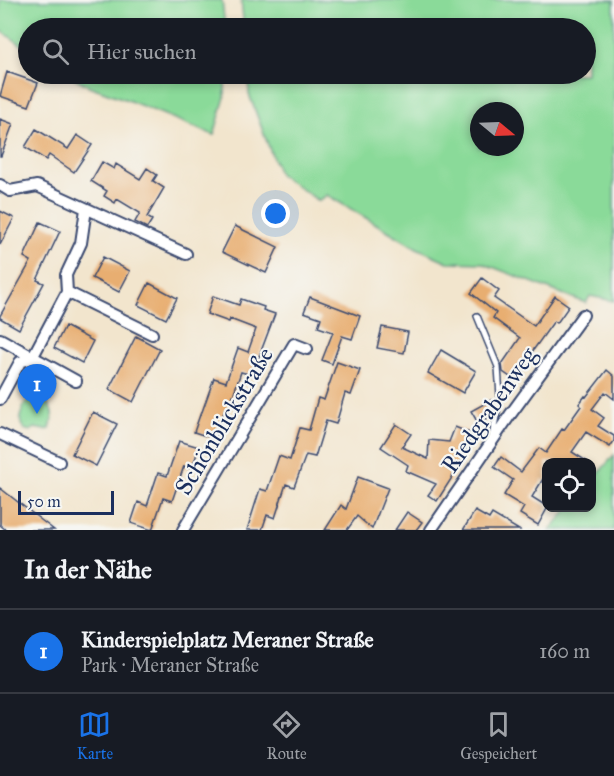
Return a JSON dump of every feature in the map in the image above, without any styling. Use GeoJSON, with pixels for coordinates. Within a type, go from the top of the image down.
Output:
{"type":"FeatureCollection","features":[{"type":"Feature","properties":{"kind":"street"},"geometry":{"type":"LineString","coordinates":[[0,185],[10,191],[37,186],[186,254]]}},
{"type":"Feature","properties":{"kind":"street"},"geometry":{"type":"LineString","coordinates":[[0,399],[20,362],[32,358],[67,292],[66,275],[81,243],[86,209]]}},
{"type":"Feature","properties":{"kind":"street"},"geometry":{"type":"LineString","coordinates":[[67,292],[152,334]]}},
{"type":"Feature","properties":{"kind":"street","name":"Riedgrabenweg"},"geometry":{"type":"LineString","coordinates":[[431,530],[583,315]]}},
{"type":"Feature","properties":{"kind":"street"},"geometry":{"type":"LineString","coordinates":[[0,339],[76,381]]}},
{"type":"Feature","properties":{"kind":"street","name":"Schönblickstraße"},"geometry":{"type":"LineString","coordinates":[[183,530],[294,344],[307,349]]}},
{"type":"Feature","properties":{"kind":"street"},"geometry":{"type":"LineString","coordinates":[[0,434],[59,462]]}},
{"type":"Feature","properties":{"kind":"lane"},"geometry":{"type":"LineString","coordinates":[[477,316],[498,367],[500,396],[491,444]]}},
{"type":"Feature","properties":{"kind":"green space"},"geometry":{"type":"Polygon","coordinates":[[[0,0],[222,0],[224,18],[18,18],[18,42],[0,30],[0,0]]]}},
{"type":"Feature","properties":{"kind":"green space"},"geometry":{"type":"Polygon","coordinates":[[[241,0],[614,0],[614,301],[590,296],[586,303],[482,263],[448,262],[417,248],[327,195],[319,201],[279,174],[249,94],[248,84],[596,84],[596,18],[243,18],[241,0]]]}},
{"type":"Feature","properties":{"kind":"green space"},"geometry":{"type":"Polygon","coordinates":[[[85,84],[225,84],[225,97],[214,135],[85,84]]]}},
{"type":"Feature","properties":{"kind":"green space"},"geometry":{"type":"Polygon","coordinates":[[[39,391],[42,395],[42,404],[47,403],[51,409],[51,425],[50,429],[35,428],[30,431],[24,429],[20,417],[24,405],[39,391]]]}},
{"type":"Feature","properties":{"kind":"green space"},"geometry":{"type":"Polygon","coordinates":[[[614,455],[614,530],[550,530],[566,512],[596,512],[596,476],[614,455]]]}},
{"type":"Feature","properties":{"kind":"building"},"geometry":{"type":"Polygon","coordinates":[[[7,72],[18,76],[18,84],[38,84],[29,106],[0,96],[7,72]]]}},
{"type":"Feature","properties":{"kind":"building"},"geometry":{"type":"Polygon","coordinates":[[[0,119],[13,124],[1,156],[0,156],[0,119]]]}},
{"type":"Feature","properties":{"kind":"building"},"geometry":{"type":"Polygon","coordinates":[[[36,129],[68,149],[77,135],[92,145],[74,172],[49,155],[46,160],[25,147],[36,129]]]}},
{"type":"Feature","properties":{"kind":"building"},"geometry":{"type":"Polygon","coordinates":[[[102,162],[114,169],[116,164],[140,179],[147,168],[157,175],[153,181],[164,188],[147,217],[152,220],[147,228],[135,222],[140,213],[117,199],[115,203],[104,196],[107,191],[91,181],[102,162]]]}},
{"type":"Feature","properties":{"kind":"building"},"geometry":{"type":"Polygon","coordinates":[[[0,211],[14,218],[0,245],[0,211]]]}},
{"type":"Feature","properties":{"kind":"building"},"geometry":{"type":"Polygon","coordinates":[[[40,222],[60,231],[37,280],[44,283],[19,329],[0,316],[31,261],[24,257],[40,222]]]}},
{"type":"Feature","properties":{"kind":"building"},"geometry":{"type":"Polygon","coordinates":[[[235,226],[278,247],[266,273],[222,252],[235,226]]]}},
{"type":"Feature","properties":{"kind":"building"},"geometry":{"type":"Polygon","coordinates":[[[103,257],[130,271],[119,292],[92,278],[103,257]]]}},
{"type":"Feature","properties":{"kind":"building"},"geometry":{"type":"Polygon","coordinates":[[[482,278],[499,291],[494,298],[534,326],[555,296],[569,306],[557,323],[554,321],[529,356],[532,358],[516,381],[503,372],[502,364],[520,338],[493,318],[496,313],[471,293],[482,278]]]}},
{"type":"Feature","properties":{"kind":"building"},"geometry":{"type":"Polygon","coordinates":[[[149,283],[177,298],[166,319],[138,305],[149,283]]]}},
{"type":"Feature","properties":{"kind":"building"},"geometry":{"type":"Polygon","coordinates":[[[213,296],[239,305],[241,299],[264,307],[263,310],[275,314],[252,375],[241,372],[215,439],[194,432],[201,412],[214,378],[226,382],[238,348],[248,352],[256,329],[230,319],[229,322],[207,314],[213,296]]]}},
{"type":"Feature","properties":{"kind":"building"},"geometry":{"type":"Polygon","coordinates":[[[310,297],[360,316],[352,339],[342,336],[332,364],[322,360],[333,332],[318,327],[321,318],[304,312],[310,297]]]}},
{"type":"Feature","properties":{"kind":"building"},"geometry":{"type":"Polygon","coordinates":[[[65,326],[93,341],[82,363],[54,348],[65,326]]]}},
{"type":"Feature","properties":{"kind":"building"},"geometry":{"type":"Polygon","coordinates":[[[382,327],[408,332],[404,353],[377,348],[382,327]]]}},
{"type":"Feature","properties":{"kind":"building"},"geometry":{"type":"Polygon","coordinates":[[[136,336],[160,349],[133,402],[109,389],[136,336]]]}},
{"type":"Feature","properties":{"kind":"building"},"geometry":{"type":"Polygon","coordinates":[[[441,350],[476,371],[463,393],[428,373],[441,350]]]}},
{"type":"Feature","properties":{"kind":"building"},"geometry":{"type":"Polygon","coordinates":[[[337,362],[360,370],[351,395],[345,393],[336,424],[326,421],[315,457],[306,455],[294,487],[286,484],[275,518],[267,515],[262,530],[247,530],[260,489],[267,491],[279,456],[290,460],[300,428],[309,430],[318,398],[324,400],[337,362]]]}},
{"type":"Feature","properties":{"kind":"building"},"geometry":{"type":"Polygon","coordinates":[[[607,370],[614,376],[614,399],[605,392],[592,409],[604,418],[598,426],[614,436],[614,441],[610,447],[586,432],[572,452],[582,458],[542,458],[542,481],[532,497],[542,503],[542,512],[545,512],[538,525],[520,514],[524,507],[504,495],[513,480],[494,467],[501,457],[521,472],[539,448],[546,453],[607,370]]]}},
{"type":"Feature","properties":{"kind":"building"},"geometry":{"type":"Polygon","coordinates":[[[491,400],[489,417],[478,423],[471,411],[491,400]]]}},
{"type":"Feature","properties":{"kind":"building"},"geometry":{"type":"Polygon","coordinates":[[[93,412],[117,424],[96,466],[72,454],[93,412]]]}},
{"type":"Feature","properties":{"kind":"building"},"geometry":{"type":"Polygon","coordinates":[[[396,424],[411,434],[402,447],[428,459],[429,440],[449,442],[455,427],[472,434],[460,465],[437,501],[428,495],[436,484],[406,471],[408,465],[381,447],[396,424]]]}},
{"type":"Feature","properties":{"kind":"building"},"geometry":{"type":"Polygon","coordinates":[[[179,441],[199,447],[192,469],[184,466],[172,501],[163,498],[152,530],[131,523],[138,502],[147,506],[158,473],[167,476],[179,441]]]}},
{"type":"Feature","properties":{"kind":"building"},"geometry":{"type":"Polygon","coordinates":[[[358,477],[388,488],[372,529],[357,516],[347,530],[325,530],[341,505],[346,509],[358,477]]]}},
{"type":"Feature","properties":{"kind":"building"},"geometry":{"type":"Polygon","coordinates":[[[0,488],[54,530],[6,530],[0,525],[0,488]]]}},
{"type":"Feature","properties":{"kind":"building"},"geometry":{"type":"Polygon","coordinates":[[[475,511],[489,519],[492,514],[519,530],[463,530],[475,511]]]}},
{"type":"Feature","properties":{"kind":"building"},"geometry":{"type":"Polygon","coordinates":[[[407,512],[422,522],[416,530],[395,530],[407,512]]]}},
{"type":"Feature","properties":{"kind":"place","name":"Kinderspielplatz Meraner Straße"},"geometry":{"type":"Point","coordinates":[37,414]}}]}
